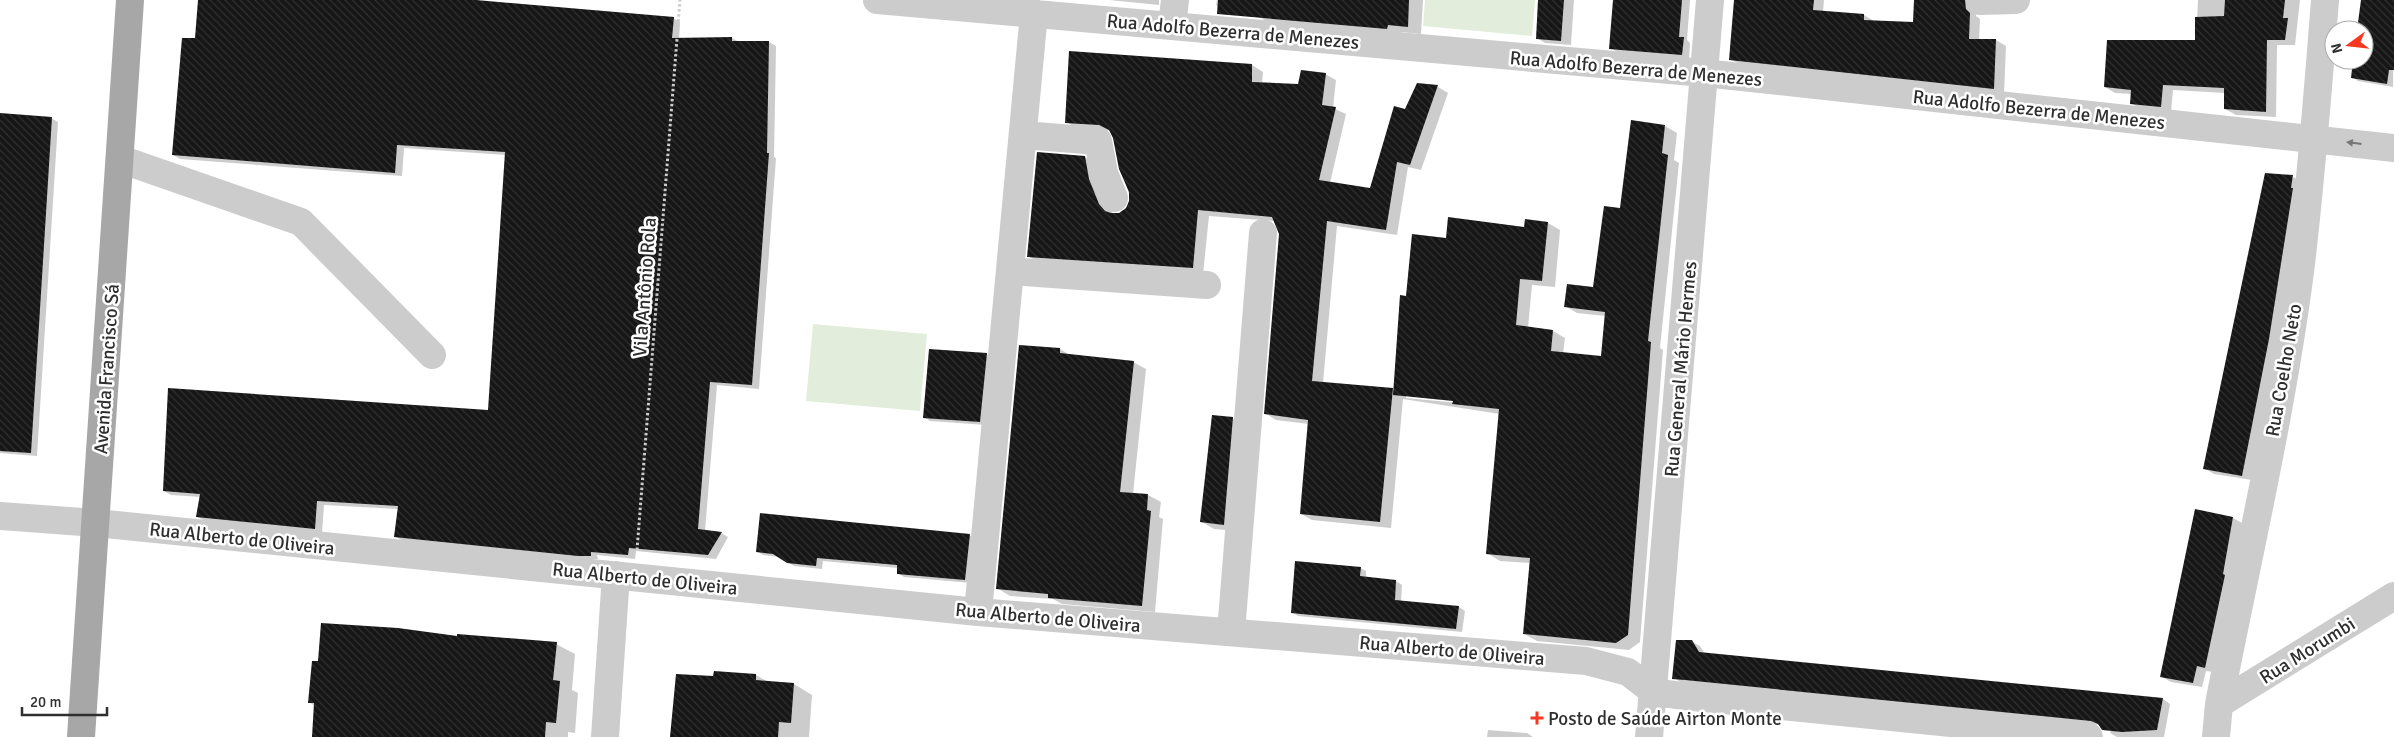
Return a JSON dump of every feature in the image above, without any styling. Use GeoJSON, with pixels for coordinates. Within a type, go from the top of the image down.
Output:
{"type":"FeatureCollection","features":[{"type":"Feature","properties":{"kind":"main road","name":"Avenida Francisco Sá"},"geometry":{"type":"LineString","coordinates":[[81,737],[130,0]]}},
{"type":"Feature","properties":{"kind":"street","name":"Rua Adolfo Bezerra de Menezes"},"geometry":{"type":"LineString","coordinates":[[877,0],[918,1],[1034,13],[1174,13],[2394,148]]}},
{"type":"Feature","properties":{"kind":"street","name":"Rua General Mário Hermes"},"geometry":{"type":"LineString","coordinates":[[1649,737],[1710,0]]}},
{"type":"Feature","properties":{"kind":"street"},"geometry":{"type":"LineString","coordinates":[[1980,1],[2016,0]]}},
{"type":"Feature","properties":{"kind":"street","name":"Rua Coelho Neto"},"geometry":{"type":"LineString","coordinates":[[2216,737],[2219,704],[2282,383],[2300,272],[2314,138],[2325,0]]}},
{"type":"Feature","properties":{"kind":"street"},"geometry":{"type":"LineString","coordinates":[[978,612],[1034,13]]}},
{"type":"Feature","properties":{"kind":"street"},"geometry":{"type":"LineString","coordinates":[[1023,136],[1098,141],[1104,173],[1114,198]]}},
{"type":"Feature","properties":{"kind":"street"},"geometry":{"type":"LineString","coordinates":[[120,159],[301,222],[432,356]]}},
{"type":"Feature","properties":{"kind":"street"},"geometry":{"type":"LineString","coordinates":[[1231,632],[1263,233]]}},
{"type":"Feature","properties":{"kind":"street"},"geometry":{"type":"LineString","coordinates":[[1010,271],[1206,285]]}},
{"type":"Feature","properties":{"kind":"street","name":"Rua Alberto de Oliveira"},"geometry":{"type":"LineString","coordinates":[[0,516],[96,523],[978,612],[1586,660],[1628,672],[1654,692]]}},
{"type":"Feature","properties":{"kind":"street"},"geometry":{"type":"LineString","coordinates":[[605,737],[626,576]]}},
{"type":"Feature","properties":{"kind":"street","name":"Rua Morumbi"},"geometry":{"type":"LineString","coordinates":[[2219,704],[2394,596]]}},
{"type":"Feature","properties":{"kind":"street"},"geometry":{"type":"LineString","coordinates":[[1654,692],[2089,737]]}},
{"type":"Feature","properties":{"kind":"path","name":"Vila Antônio Rola"},"geometry":{"type":"LineString","coordinates":[[626,576],[680,0]]}},
{"type":"Feature","properties":{"kind":"green space"},"geometry":{"type":"Polygon","coordinates":[[[1425,0],[1535,0],[1532,36],[1423,26],[1425,0]]]}},
{"type":"Feature","properties":{"kind":"green space"},"geometry":{"type":"Polygon","coordinates":[[[813,324],[927,334],[920,411],[806,401],[813,324]]]}},
{"type":"Feature","properties":{"kind":"building"},"geometry":{"type":"Polygon","coordinates":[[[198,0],[476,0],[674,17],[672,38],[732,37],[732,41],[769,41],[767,153],[769,153],[752,385],[710,382],[698,529],[722,532],[708,555],[629,548],[628,555],[591,552],[591,556],[578,556],[394,537],[398,506],[317,501],[315,529],[196,517],[200,494],[163,491],[168,388],[488,410],[505,152],[397,145],[395,173],[172,155],[182,38],[195,38],[198,0]]]}},
{"type":"Feature","properties":{"kind":"building"},"geometry":{"type":"Polygon","coordinates":[[[1218,0],[1409,0],[1408,27],[1388,25],[1387,29],[1217,14],[1218,0]]]}},
{"type":"Feature","properties":{"kind":"building"},"geometry":{"type":"Polygon","coordinates":[[[1538,0],[1564,0],[1561,41],[1536,39],[1538,0]]]}},
{"type":"Feature","properties":{"kind":"building"},"geometry":{"type":"Polygon","coordinates":[[[1613,0],[1682,0],[1679,37],[1684,37],[1682,55],[1609,49],[1613,0]]]}},
{"type":"Feature","properties":{"kind":"building"},"geometry":{"type":"Polygon","coordinates":[[[1734,0],[1814,0],[1813,10],[1864,14],[1864,20],[1913,22],[1914,0],[1965,0],[1966,9],[1970,13],[1969,39],[1996,39],[1994,89],[1729,60],[1734,0]]]}},
{"type":"Feature","properties":{"kind":"building"},"geometry":{"type":"Polygon","coordinates":[[[2225,0],[2285,0],[2283,18],[2288,18],[2285,40],[2267,40],[2266,112],[2224,109],[2224,88],[2163,85],[2161,107],[2130,104],[2131,90],[2104,87],[2107,40],[2195,40],[2195,17],[2224,16],[2225,0]]]}},
{"type":"Feature","properties":{"kind":"building"},"geometry":{"type":"Polygon","coordinates":[[[2361,0],[2394,0],[2394,70],[2389,70],[2387,84],[2351,78],[2352,70],[2374,70],[2374,20],[2358,20],[2361,0]]]}},
{"type":"Feature","properties":{"kind":"building"},"geometry":{"type":"Polygon","coordinates":[[[1069,51],[1252,64],[1252,82],[1298,84],[1301,70],[1326,73],[1322,105],[1336,107],[1319,180],[1370,188],[1394,106],[1405,109],[1417,83],[1438,85],[1410,165],[1397,162],[1386,230],[1327,221],[1312,381],[1393,388],[1380,522],[1300,514],[1308,420],[1264,414],[1279,234],[1272,217],[1198,210],[1193,268],[1027,257],[1037,152],[1085,156],[1089,179],[1099,204],[1105,211],[1119,213],[1126,208],[1129,201],[1129,192],[1119,169],[1113,138],[1109,130],[1099,125],[1065,123],[1069,51]]]}},
{"type":"Feature","properties":{"kind":"building"},"geometry":{"type":"Polygon","coordinates":[[[0,113],[52,117],[31,453],[0,451],[0,113]]]}},
{"type":"Feature","properties":{"kind":"building"},"geometry":{"type":"Polygon","coordinates":[[[1631,120],[1665,125],[1662,153],[1668,155],[1648,341],[1651,342],[1628,635],[1616,643],[1523,634],[1530,558],[1486,554],[1499,409],[1452,404],[1453,401],[1393,395],[1400,295],[1406,296],[1412,234],[1446,238],[1448,217],[1524,227],[1525,219],[1548,222],[1542,281],[1520,279],[1516,325],[1553,330],[1551,351],[1601,356],[1605,312],[1564,307],[1567,284],[1593,287],[1604,206],[1620,208],[1631,120]]]}},
{"type":"Feature","properties":{"kind":"building"},"geometry":{"type":"Polygon","coordinates":[[[2265,173],[2293,175],[2291,188],[2293,188],[2269,339],[2242,476],[2203,469],[2265,173]]]}},
{"type":"Feature","properties":{"kind":"building"},"geometry":{"type":"Polygon","coordinates":[[[1019,345],[1060,348],[1060,353],[1134,361],[1120,492],[1148,494],[1147,510],[1151,511],[1142,606],[1048,598],[1048,594],[996,589],[1019,345]]]}},
{"type":"Feature","properties":{"kind":"building"},"geometry":{"type":"Polygon","coordinates":[[[929,349],[987,353],[980,422],[923,418],[929,349]]]}},
{"type":"Feature","properties":{"kind":"building"},"geometry":{"type":"Polygon","coordinates":[[[1212,415],[1233,417],[1224,525],[1200,522],[1212,415]]]}},
{"type":"Feature","properties":{"kind":"building"},"geometry":{"type":"Polygon","coordinates":[[[2195,509],[2233,517],[2223,574],[2225,575],[2205,668],[2197,666],[2193,683],[2160,677],[2195,509]]]}},
{"type":"Feature","properties":{"kind":"building"},"geometry":{"type":"Polygon","coordinates":[[[760,513],[970,534],[965,580],[897,574],[897,565],[817,558],[816,566],[787,563],[773,554],[756,552],[760,513]]]}},
{"type":"Feature","properties":{"kind":"building"},"geometry":{"type":"Polygon","coordinates":[[[1295,561],[1361,567],[1360,576],[1396,580],[1395,600],[1459,606],[1456,629],[1291,613],[1295,561]]]}},
{"type":"Feature","properties":{"kind":"building"},"geometry":{"type":"Polygon","coordinates":[[[321,623],[398,628],[457,636],[457,634],[557,642],[553,680],[560,681],[556,723],[546,722],[545,737],[312,737],[314,703],[308,703],[312,661],[318,661],[321,623]]]}},
{"type":"Feature","properties":{"kind":"building"},"geometry":{"type":"Polygon","coordinates":[[[1676,640],[1692,640],[1699,652],[2163,698],[2157,730],[2122,732],[2102,730],[2098,724],[2091,721],[1672,679],[1676,640]]]}},
{"type":"Feature","properties":{"kind":"building"},"geometry":{"type":"Polygon","coordinates":[[[714,671],[756,674],[756,680],[794,683],[791,723],[779,722],[778,737],[670,737],[676,674],[713,676],[714,671]]]}},
{"type":"Feature","properties":{"kind":"place","name":"Posto de Saúde Airton Monte"},"geometry":{"type":"Point","coordinates":[1537,718]}}]}
